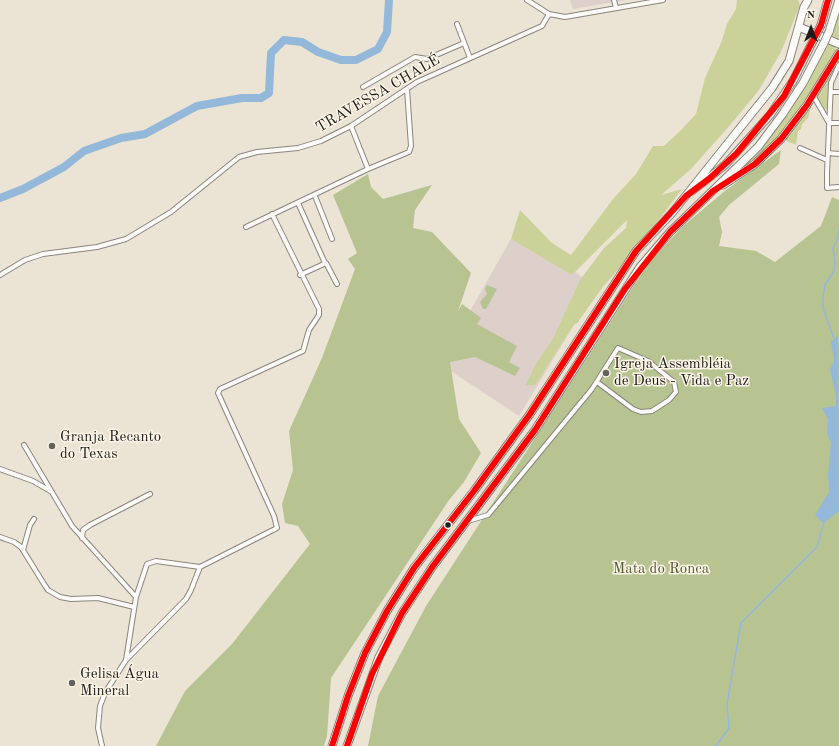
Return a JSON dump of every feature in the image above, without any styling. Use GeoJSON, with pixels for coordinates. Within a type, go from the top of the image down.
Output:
{"type":"FeatureCollection","features":[{"type":"Feature","properties":{"kind":"highway"},"geometry":{"type":"LineString","coordinates":[[332,746],[348,696],[365,653],[387,611],[411,573],[537,405],[636,251],[686,196],[715,158],[761,104],[787,66],[800,26],[804,4],[808,0]]}},
{"type":"Feature","properties":{"kind":"highway"},"geometry":{"type":"LineString","coordinates":[[686,196],[725,165],[770,115],[793,81],[815,37],[828,0]]}},
{"type":"Feature","properties":{"kind":"highway"},"geometry":{"type":"LineString","coordinates":[[347,746],[372,674],[395,626],[430,570],[539,424],[640,267],[670,232],[758,147],[782,115],[803,83],[824,43],[839,0]]}},
{"type":"Feature","properties":{"kind":"highway"},"geometry":{"type":"LineString","coordinates":[[800,26],[839,44]]}},
{"type":"Feature","properties":{"kind":"highway"},"geometry":{"type":"LineString","coordinates":[[713,191],[743,173],[764,157],[790,128],[813,95],[839,53]]}},
{"type":"Feature","properties":{"kind":"street"},"geometry":{"type":"LineString","coordinates":[[527,0],[549,14],[566,17],[663,0]]}},
{"type":"Feature","properties":{"kind":"street"},"geometry":{"type":"LineString","coordinates":[[614,0],[616,8]]}},
{"type":"Feature","properties":{"kind":"street","name":"TRAVESSA CHALÉ"},"geometry":{"type":"LineString","coordinates":[[0,275],[25,260],[43,254],[97,247],[126,239],[171,212],[239,157],[257,152],[310,146],[351,126],[407,89],[434,74],[538,28],[545,23],[549,14]]}},
{"type":"Feature","properties":{"kind":"street"},"geometry":{"type":"LineString","coordinates":[[457,24],[470,58]]}},
{"type":"Feature","properties":{"kind":"street"},"geometry":{"type":"LineString","coordinates":[[363,87],[415,57],[427,59],[464,43]]}},
{"type":"Feature","properties":{"kind":"street"},"geometry":{"type":"LineString","coordinates":[[839,65],[833,77],[831,92],[827,188],[839,187]]}},
{"type":"Feature","properties":{"kind":"street"},"geometry":{"type":"LineString","coordinates":[[246,227],[272,214],[315,196],[368,169],[410,151],[407,89]]}},
{"type":"Feature","properties":{"kind":"street"},"geometry":{"type":"LineString","coordinates":[[831,92],[839,92]]}},
{"type":"Feature","properties":{"kind":"street"},"geometry":{"type":"LineString","coordinates":[[813,95],[829,123]]}},
{"type":"Feature","properties":{"kind":"street"},"geometry":{"type":"LineString","coordinates":[[829,123],[839,124]]}},
{"type":"Feature","properties":{"kind":"street"},"geometry":{"type":"LineString","coordinates":[[351,126],[368,169]]}},
{"type":"Feature","properties":{"kind":"street"},"geometry":{"type":"LineString","coordinates":[[800,148],[827,160]]}},
{"type":"Feature","properties":{"kind":"street"},"geometry":{"type":"LineString","coordinates":[[828,154],[839,154]]}},
{"type":"Feature","properties":{"kind":"street"},"geometry":{"type":"LineString","coordinates":[[315,196],[332,239]]}},
{"type":"Feature","properties":{"kind":"street"},"geometry":{"type":"LineString","coordinates":[[298,203],[337,284]]}},
{"type":"Feature","properties":{"kind":"street"},"geometry":{"type":"LineString","coordinates":[[126,660],[136,597],[147,564],[151,561],[200,567],[274,530],[278,525],[218,394],[220,389],[303,351],[309,330],[319,315],[316,304],[300,275],[272,214]]}},
{"type":"Feature","properties":{"kind":"street"},"geometry":{"type":"LineString","coordinates":[[300,275],[326,263]]}},
{"type":"Feature","properties":{"kind":"street"},"geometry":{"type":"LineString","coordinates":[[467,521],[488,515],[596,382],[618,348],[648,361],[674,382],[676,392],[669,400],[652,411],[641,412],[633,409],[596,382]]}},
{"type":"Feature","properties":{"kind":"street"},"geometry":{"type":"LineString","coordinates":[[24,445],[72,526],[136,597]]}},
{"type":"Feature","properties":{"kind":"street"},"geometry":{"type":"LineString","coordinates":[[0,469],[33,481],[54,494]]}},
{"type":"Feature","properties":{"kind":"street"},"geometry":{"type":"LineString","coordinates":[[82,538],[84,530],[90,524],[150,494]]}},
{"type":"Feature","properties":{"kind":"street"},"geometry":{"type":"LineString","coordinates":[[23,550],[30,525],[34,519]]}},
{"type":"Feature","properties":{"kind":"street"},"geometry":{"type":"LineString","coordinates":[[0,537],[14,542],[23,550],[48,590],[60,597],[71,599],[98,598],[134,607]]}},
{"type":"Feature","properties":{"kind":"street"},"geometry":{"type":"LineString","coordinates":[[102,746],[98,728],[100,706],[105,693],[126,660],[186,599],[200,567]]}},
{"type":"Feature","properties":{"kind":"shaded area"},"geometry":{"type":"Polygon","coordinates":[[[570,0],[625,0],[573,9],[570,0]]]}},
{"type":"Feature","properties":{"kind":"shaded area"},"geometry":{"type":"Polygon","coordinates":[[[511,239],[575,272],[597,287],[519,416],[440,364],[511,239]]]}},
{"type":"Feature","properties":{"kind":"green space"},"geometry":{"type":"Polygon","coordinates":[[[737,0],[798,0],[800,5],[781,52],[759,90],[731,124],[691,169],[661,195],[682,189],[643,241],[602,288],[578,322],[573,326],[535,385],[526,385],[537,362],[553,339],[580,280],[604,248],[626,228],[627,220],[572,275],[511,239],[520,210],[552,243],[571,255],[613,199],[636,174],[653,146],[664,146],[696,114],[705,78],[721,43],[727,24],[736,9],[737,0]]]}},
{"type":"Feature","properties":{"kind":"green space"},"geometry":{"type":"Polygon","coordinates":[[[839,11],[839,39],[830,35],[839,11]]]}},
{"type":"Feature","properties":{"kind":"green space"},"geometry":{"type":"Polygon","coordinates":[[[828,42],[835,47],[836,52],[809,97],[782,135],[762,157],[730,178],[769,137],[806,86],[828,42]]]}},
{"type":"Feature","properties":{"kind":"green space"},"geometry":{"type":"Polygon","coordinates":[[[839,56],[839,61],[833,68],[830,76],[827,109],[824,110],[815,95],[839,56]]]}},
{"type":"Feature","properties":{"kind":"green space"},"geometry":{"type":"Polygon","coordinates":[[[812,103],[808,118],[798,131],[796,145],[785,140],[812,103]]]}},
{"type":"Feature","properties":{"kind":"green space","name":"Mata do Ronca"},"geometry":{"type":"Polygon","coordinates":[[[781,150],[779,164],[729,205],[719,217],[722,232],[719,246],[756,251],[775,262],[821,226],[832,197],[839,200],[839,746],[368,746],[378,696],[426,606],[648,264],[682,227],[726,190],[781,150]]]}},
{"type":"Feature","properties":{"kind":"green space"},"geometry":{"type":"Polygon","coordinates":[[[368,174],[371,187],[383,199],[432,185],[415,210],[413,228],[432,232],[471,273],[458,311],[462,304],[481,318],[477,324],[517,346],[509,362],[520,368],[515,376],[475,357],[450,362],[459,419],[481,453],[464,482],[449,500],[331,678],[327,736],[324,746],[156,746],[185,691],[232,644],[310,544],[298,526],[285,523],[282,504],[293,470],[289,431],[322,358],[355,269],[348,259],[357,253],[333,195],[368,174]]]}},
{"type":"Feature","properties":{"kind":"green space"},"geometry":{"type":"Polygon","coordinates":[[[487,285],[497,289],[486,309],[483,309],[480,302],[487,294],[485,289],[487,285]]]}},
{"type":"Feature","properties":{"kind":"water"},"geometry":{"type":"Polygon","coordinates":[[[838,335],[839,511],[823,523],[815,515],[829,492],[828,474],[831,443],[827,433],[828,419],[822,408],[836,406],[836,395],[830,370],[834,360],[831,342],[838,335]]]}},
{"type":"Feature","properties":{"kind":"waterway"},"geometry":{"type":"LineString","coordinates":[[0,198],[23,189],[64,167],[84,151],[121,138],[145,134],[197,106],[242,98],[261,98],[269,93],[271,53],[284,40],[302,42],[318,52],[341,60],[356,60],[378,49],[387,32],[389,0]]}},
{"type":"Feature","properties":{"kind":"waterway"},"geometry":{"type":"LineString","coordinates":[[834,339],[823,308],[823,297],[825,285],[834,271],[835,262],[833,248],[837,240],[839,229]]}},
{"type":"Feature","properties":{"kind":"waterway"},"geometry":{"type":"LineString","coordinates":[[716,746],[729,728],[727,704],[741,623],[817,547],[824,522]]}},
{"type":"Feature","properties":{"kind":"transit line"},"geometry":{"type":"LineString","coordinates":[[332,746],[348,696],[365,653],[387,611],[414,568],[474,491],[530,414],[636,251],[686,196],[710,178],[737,153],[784,96],[821,25],[828,0]]}},
{"type":"Feature","properties":{"kind":"transit line"},"geometry":{"type":"LineString","coordinates":[[347,746],[372,674],[402,613],[433,566],[535,430],[625,289],[670,232],[713,191],[755,164],[781,139],[807,105],[839,53]]}},
{"type":"Feature","properties":{"kind":"place","name":"Igreja Assembléia de Deus - Vida e Paz"},"geometry":{"type":"Point","coordinates":[606,373]}},
{"type":"Feature","properties":{"kind":"place","name":"Granja Recanto do Texas"},"geometry":{"type":"Point","coordinates":[52,446]}},
{"type":"Feature","properties":{"kind":"place","name":"Gelisa Água Mineral"},"geometry":{"type":"Point","coordinates":[72,683]}}]}
